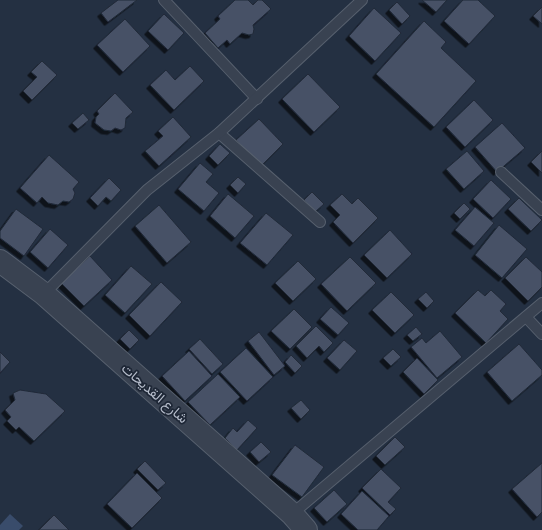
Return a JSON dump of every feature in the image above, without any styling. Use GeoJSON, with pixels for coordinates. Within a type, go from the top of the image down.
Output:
{"type":"FeatureCollection","features":[{"type":"Feature","properties":{"kind":"street","name":"شارع القديحات"},"geometry":{"type":"LineString","coordinates":[[0,261],[44,294],[292,514],[306,530]]}},
{"type":"Feature","properties":{"kind":"lane"},"geometry":{"type":"LineString","coordinates":[[164,0],[257,99]]}},
{"type":"Feature","properties":{"kind":"lane"},"geometry":{"type":"LineString","coordinates":[[44,294],[147,190],[219,133],[362,0]]}},
{"type":"Feature","properties":{"kind":"lane"},"geometry":{"type":"LineString","coordinates":[[219,133],[320,222]]}},
{"type":"Feature","properties":{"kind":"lane"},"geometry":{"type":"LineString","coordinates":[[501,172],[542,210]]}},
{"type":"Feature","properties":{"kind":"lane"},"geometry":{"type":"LineString","coordinates":[[292,514],[527,318],[526,316],[542,303]]}},
{"type":"Feature","properties":{"kind":"lane"},"geometry":{"type":"LineString","coordinates":[[526,316],[542,334]]}},
{"type":"Feature","properties":{"kind":"water"},"geometry":{"type":"Polygon","coordinates":[[[10,514],[23,526],[19,530],[0,530],[0,525],[10,514]]]}},
{"type":"Feature","properties":{"kind":"building"},"geometry":{"type":"Polygon","coordinates":[[[118,0],[137,0],[108,22],[101,13],[118,0]]]}},
{"type":"Feature","properties":{"kind":"building"},"geometry":{"type":"Polygon","coordinates":[[[235,0],[248,0],[253,5],[258,0],[262,0],[271,9],[253,25],[253,34],[249,35],[242,33],[230,44],[227,40],[218,48],[205,33],[220,19],[218,16],[235,0]]]}},
{"type":"Feature","properties":{"kind":"building"},"geometry":{"type":"Polygon","coordinates":[[[422,0],[447,0],[436,12],[422,0]]]}},
{"type":"Feature","properties":{"kind":"building"},"geometry":{"type":"Polygon","coordinates":[[[463,0],[478,0],[495,16],[469,44],[444,21],[463,0]]]}},
{"type":"Feature","properties":{"kind":"building"},"geometry":{"type":"Polygon","coordinates":[[[397,2],[410,16],[402,24],[389,10],[397,2]]]}},
{"type":"Feature","properties":{"kind":"building"},"geometry":{"type":"Polygon","coordinates":[[[542,7],[542,24],[533,16],[542,7]]]}},
{"type":"Feature","properties":{"kind":"building"},"geometry":{"type":"Polygon","coordinates":[[[374,8],[401,33],[375,61],[349,36],[374,8]]]}},
{"type":"Feature","properties":{"kind":"building"},"geometry":{"type":"Polygon","coordinates":[[[164,14],[184,33],[168,50],[148,31],[164,14]]]}},
{"type":"Feature","properties":{"kind":"building"},"geometry":{"type":"Polygon","coordinates":[[[125,19],[150,46],[123,72],[97,45],[125,19]]]}},
{"type":"Feature","properties":{"kind":"building"},"geometry":{"type":"Polygon","coordinates":[[[424,21],[446,42],[441,48],[476,81],[434,127],[376,74],[424,21]]]}},
{"type":"Feature","properties":{"kind":"building"},"geometry":{"type":"Polygon","coordinates":[[[42,61],[57,75],[32,100],[23,91],[37,77],[31,72],[42,61]]]}},
{"type":"Feature","properties":{"kind":"building"},"geometry":{"type":"Polygon","coordinates":[[[190,66],[204,81],[174,110],[150,85],[166,70],[175,80],[190,66]]]}},
{"type":"Feature","properties":{"kind":"building"},"geometry":{"type":"Polygon","coordinates":[[[308,74],[340,107],[314,132],[282,99],[308,74]]]}},
{"type":"Feature","properties":{"kind":"building"},"geometry":{"type":"Polygon","coordinates":[[[115,93],[133,112],[126,118],[125,128],[121,130],[115,128],[111,131],[104,130],[95,123],[96,117],[99,114],[97,111],[115,93]]]}},
{"type":"Feature","properties":{"kind":"building"},"geometry":{"type":"Polygon","coordinates":[[[474,100],[493,120],[465,147],[446,127],[474,100]]]}},
{"type":"Feature","properties":{"kind":"building"},"geometry":{"type":"Polygon","coordinates":[[[83,113],[89,120],[78,129],[72,123],[83,113]]]}},
{"type":"Feature","properties":{"kind":"building"},"geometry":{"type":"Polygon","coordinates":[[[173,117],[191,137],[159,166],[145,151],[163,136],[158,131],[173,117]]]}},
{"type":"Feature","properties":{"kind":"building"},"geometry":{"type":"Polygon","coordinates":[[[259,119],[283,144],[261,166],[236,140],[259,119]]]}},
{"type":"Feature","properties":{"kind":"building"},"geometry":{"type":"Polygon","coordinates":[[[502,123],[525,148],[497,172],[475,147],[502,123]]]}},
{"type":"Feature","properties":{"kind":"building"},"geometry":{"type":"Polygon","coordinates":[[[220,144],[230,153],[218,165],[209,156],[220,144]]]}},
{"type":"Feature","properties":{"kind":"building"},"geometry":{"type":"Polygon","coordinates":[[[467,151],[484,171],[464,189],[446,169],[467,151]]]}},
{"type":"Feature","properties":{"kind":"building"},"geometry":{"type":"Polygon","coordinates":[[[542,151],[542,173],[531,162],[542,151]]]}},
{"type":"Feature","properties":{"kind":"building"},"geometry":{"type":"Polygon","coordinates":[[[49,155],[79,182],[73,189],[75,193],[73,199],[69,202],[63,201],[58,205],[48,203],[42,197],[37,203],[20,188],[49,155]]]}},
{"type":"Feature","properties":{"kind":"building"},"geometry":{"type":"Polygon","coordinates":[[[200,163],[213,174],[206,182],[219,193],[204,211],[178,189],[200,163]]]}},
{"type":"Feature","properties":{"kind":"building"},"geometry":{"type":"Polygon","coordinates":[[[238,177],[246,184],[238,193],[230,185],[238,177]]]}},
{"type":"Feature","properties":{"kind":"building"},"geometry":{"type":"Polygon","coordinates":[[[109,178],[121,190],[111,201],[106,197],[98,206],[90,198],[109,178]]]}},
{"type":"Feature","properties":{"kind":"building"},"geometry":{"type":"Polygon","coordinates":[[[491,180],[511,199],[493,218],[473,199],[491,180]]]}},
{"type":"Feature","properties":{"kind":"building"},"geometry":{"type":"Polygon","coordinates":[[[312,192],[324,204],[315,212],[304,200],[312,192]]]}},
{"type":"Feature","properties":{"kind":"building"},"geometry":{"type":"Polygon","coordinates":[[[228,194],[254,216],[235,238],[210,216],[228,194]]]}},
{"type":"Feature","properties":{"kind":"building"},"geometry":{"type":"Polygon","coordinates":[[[342,194],[352,204],[358,198],[378,218],[353,243],[333,222],[340,215],[330,205],[342,194]]]}},
{"type":"Feature","properties":{"kind":"building"},"geometry":{"type":"Polygon","coordinates":[[[519,198],[542,220],[531,231],[508,209],[519,198]]]}},
{"type":"Feature","properties":{"kind":"building"},"geometry":{"type":"Polygon","coordinates":[[[464,203],[470,209],[460,219],[454,213],[464,203]]]}},
{"type":"Feature","properties":{"kind":"building"},"geometry":{"type":"Polygon","coordinates":[[[159,205],[191,242],[167,263],[135,226],[159,205]]]}},
{"type":"Feature","properties":{"kind":"building"},"geometry":{"type":"Polygon","coordinates":[[[475,207],[494,223],[474,246],[455,230],[475,207]]]}},
{"type":"Feature","properties":{"kind":"building"},"geometry":{"type":"Polygon","coordinates":[[[16,209],[43,229],[24,256],[0,238],[0,231],[16,209]]]}},
{"type":"Feature","properties":{"kind":"building"},"geometry":{"type":"Polygon","coordinates":[[[266,213],[293,235],[267,265],[240,243],[266,213]]]}},
{"type":"Feature","properties":{"kind":"building"},"geometry":{"type":"Polygon","coordinates":[[[499,225],[527,249],[502,278],[475,255],[499,225]]]}},
{"type":"Feature","properties":{"kind":"building"},"geometry":{"type":"Polygon","coordinates":[[[50,229],[68,245],[48,268],[30,252],[50,229]]]}},
{"type":"Feature","properties":{"kind":"building"},"geometry":{"type":"Polygon","coordinates":[[[390,230],[412,254],[387,278],[364,255],[390,230]]]}},
{"type":"Feature","properties":{"kind":"building"},"geometry":{"type":"Polygon","coordinates":[[[90,256],[112,280],[84,306],[61,283],[90,256]]]}},
{"type":"Feature","properties":{"kind":"building"},"geometry":{"type":"Polygon","coordinates":[[[350,257],[376,283],[347,311],[321,284],[350,257]]]}},
{"type":"Feature","properties":{"kind":"building"},"geometry":{"type":"Polygon","coordinates":[[[526,257],[542,272],[542,287],[528,301],[505,278],[526,257]]]}},
{"type":"Feature","properties":{"kind":"building"},"geometry":{"type":"Polygon","coordinates":[[[298,261],[316,279],[293,301],[275,283],[298,261]]]}},
{"type":"Feature","properties":{"kind":"building"},"geometry":{"type":"Polygon","coordinates":[[[131,266],[152,284],[125,313],[105,295],[131,266]]]}},
{"type":"Feature","properties":{"kind":"building"},"geometry":{"type":"Polygon","coordinates":[[[161,282],[182,302],[150,336],[129,315],[161,282]]]}},
{"type":"Feature","properties":{"kind":"building"},"geometry":{"type":"Polygon","coordinates":[[[478,290],[485,296],[491,290],[506,304],[500,311],[508,319],[486,343],[455,313],[478,290]]]}},
{"type":"Feature","properties":{"kind":"building"},"geometry":{"type":"Polygon","coordinates":[[[391,292],[414,315],[395,333],[372,310],[391,292]]]}},
{"type":"Feature","properties":{"kind":"building"},"geometry":{"type":"Polygon","coordinates":[[[426,292],[434,301],[427,308],[418,299],[426,292]]]}},
{"type":"Feature","properties":{"kind":"building"},"geometry":{"type":"Polygon","coordinates":[[[331,307],[349,323],[338,335],[320,319],[331,307]]]}},
{"type":"Feature","properties":{"kind":"building"},"geometry":{"type":"Polygon","coordinates":[[[294,309],[312,327],[290,349],[271,331],[294,309]]]}},
{"type":"Feature","properties":{"kind":"building"},"geometry":{"type":"Polygon","coordinates":[[[316,326],[333,343],[324,352],[319,346],[307,358],[296,346],[316,326]]]}},
{"type":"Feature","properties":{"kind":"building"},"geometry":{"type":"Polygon","coordinates":[[[416,327],[422,334],[413,341],[407,335],[416,327]]]}},
{"type":"Feature","properties":{"kind":"building"},"geometry":{"type":"Polygon","coordinates":[[[129,330],[139,340],[130,349],[120,339],[129,330]]]}},
{"type":"Feature","properties":{"kind":"building"},"geometry":{"type":"Polygon","coordinates":[[[440,331],[462,357],[437,378],[411,347],[422,338],[426,343],[440,331]]]}},
{"type":"Feature","properties":{"kind":"building"},"geometry":{"type":"Polygon","coordinates":[[[259,332],[285,366],[274,375],[248,341],[259,332]]]}},
{"type":"Feature","properties":{"kind":"building"},"geometry":{"type":"Polygon","coordinates":[[[200,339],[223,364],[212,374],[189,349],[200,339]]]}},
{"type":"Feature","properties":{"kind":"building"},"geometry":{"type":"Polygon","coordinates":[[[344,340],[357,351],[340,370],[327,358],[344,340]]]}},
{"type":"Feature","properties":{"kind":"building"},"geometry":{"type":"Polygon","coordinates":[[[519,344],[542,370],[542,375],[512,401],[487,372],[519,344]]]}},
{"type":"Feature","properties":{"kind":"building"},"geometry":{"type":"Polygon","coordinates":[[[246,348],[273,377],[247,401],[220,372],[246,348]]]}},
{"type":"Feature","properties":{"kind":"building"},"geometry":{"type":"Polygon","coordinates":[[[393,349],[401,357],[391,366],[383,358],[393,349]]]}},
{"type":"Feature","properties":{"kind":"building"},"geometry":{"type":"Polygon","coordinates":[[[189,351],[212,376],[185,401],[162,376],[189,351]]]}},
{"type":"Feature","properties":{"kind":"building"},"geometry":{"type":"Polygon","coordinates":[[[0,352],[10,362],[0,373],[0,352]]]}},
{"type":"Feature","properties":{"kind":"building"},"geometry":{"type":"Polygon","coordinates":[[[291,355],[302,366],[295,373],[285,362],[291,355]]]}},
{"type":"Feature","properties":{"kind":"building"},"geometry":{"type":"Polygon","coordinates":[[[417,358],[438,380],[424,394],[403,372],[417,358]]]}},
{"type":"Feature","properties":{"kind":"building"},"geometry":{"type":"Polygon","coordinates":[[[218,374],[240,397],[210,425],[188,402],[218,374]]]}},
{"type":"Feature","properties":{"kind":"building"},"geometry":{"type":"Polygon","coordinates":[[[20,390],[46,394],[65,411],[34,441],[19,427],[16,430],[7,421],[11,417],[5,410],[15,400],[13,393],[20,390]]]}},
{"type":"Feature","properties":{"kind":"building"},"geometry":{"type":"Polygon","coordinates":[[[301,400],[310,410],[301,419],[291,408],[301,400]]]}},
{"type":"Feature","properties":{"kind":"building"},"geometry":{"type":"Polygon","coordinates":[[[248,420],[257,428],[237,450],[225,438],[233,428],[237,432],[248,420]]]}},
{"type":"Feature","properties":{"kind":"building"},"geometry":{"type":"Polygon","coordinates":[[[395,437],[405,447],[385,465],[376,456],[395,437]]]}},
{"type":"Feature","properties":{"kind":"building"},"geometry":{"type":"Polygon","coordinates":[[[261,442],[271,452],[259,462],[250,452],[261,442]]]}},
{"type":"Feature","properties":{"kind":"building"},"geometry":{"type":"Polygon","coordinates":[[[295,445],[324,467],[302,497],[272,475],[295,445]]]}},
{"type":"Feature","properties":{"kind":"building"},"geometry":{"type":"Polygon","coordinates":[[[145,461],[166,483],[158,490],[137,469],[145,461]]]}},
{"type":"Feature","properties":{"kind":"building"},"geometry":{"type":"Polygon","coordinates":[[[542,463],[542,512],[537,517],[512,489],[542,463]]]}},
{"type":"Feature","properties":{"kind":"building"},"geometry":{"type":"Polygon","coordinates":[[[381,469],[401,488],[388,502],[396,509],[390,515],[362,488],[381,469]]]}},
{"type":"Feature","properties":{"kind":"building"},"geometry":{"type":"Polygon","coordinates":[[[137,473],[162,498],[132,528],[107,504],[137,473]]]}},
{"type":"Feature","properties":{"kind":"building"},"geometry":{"type":"Polygon","coordinates":[[[334,490],[347,504],[327,522],[314,508],[334,490]]]}},
{"type":"Feature","properties":{"kind":"building"},"geometry":{"type":"Polygon","coordinates":[[[362,491],[389,516],[377,530],[358,530],[341,514],[362,491]]]}},
{"type":"Feature","properties":{"kind":"building"},"geometry":{"type":"Polygon","coordinates":[[[54,515],[69,530],[39,530],[54,515]]]}}]}
